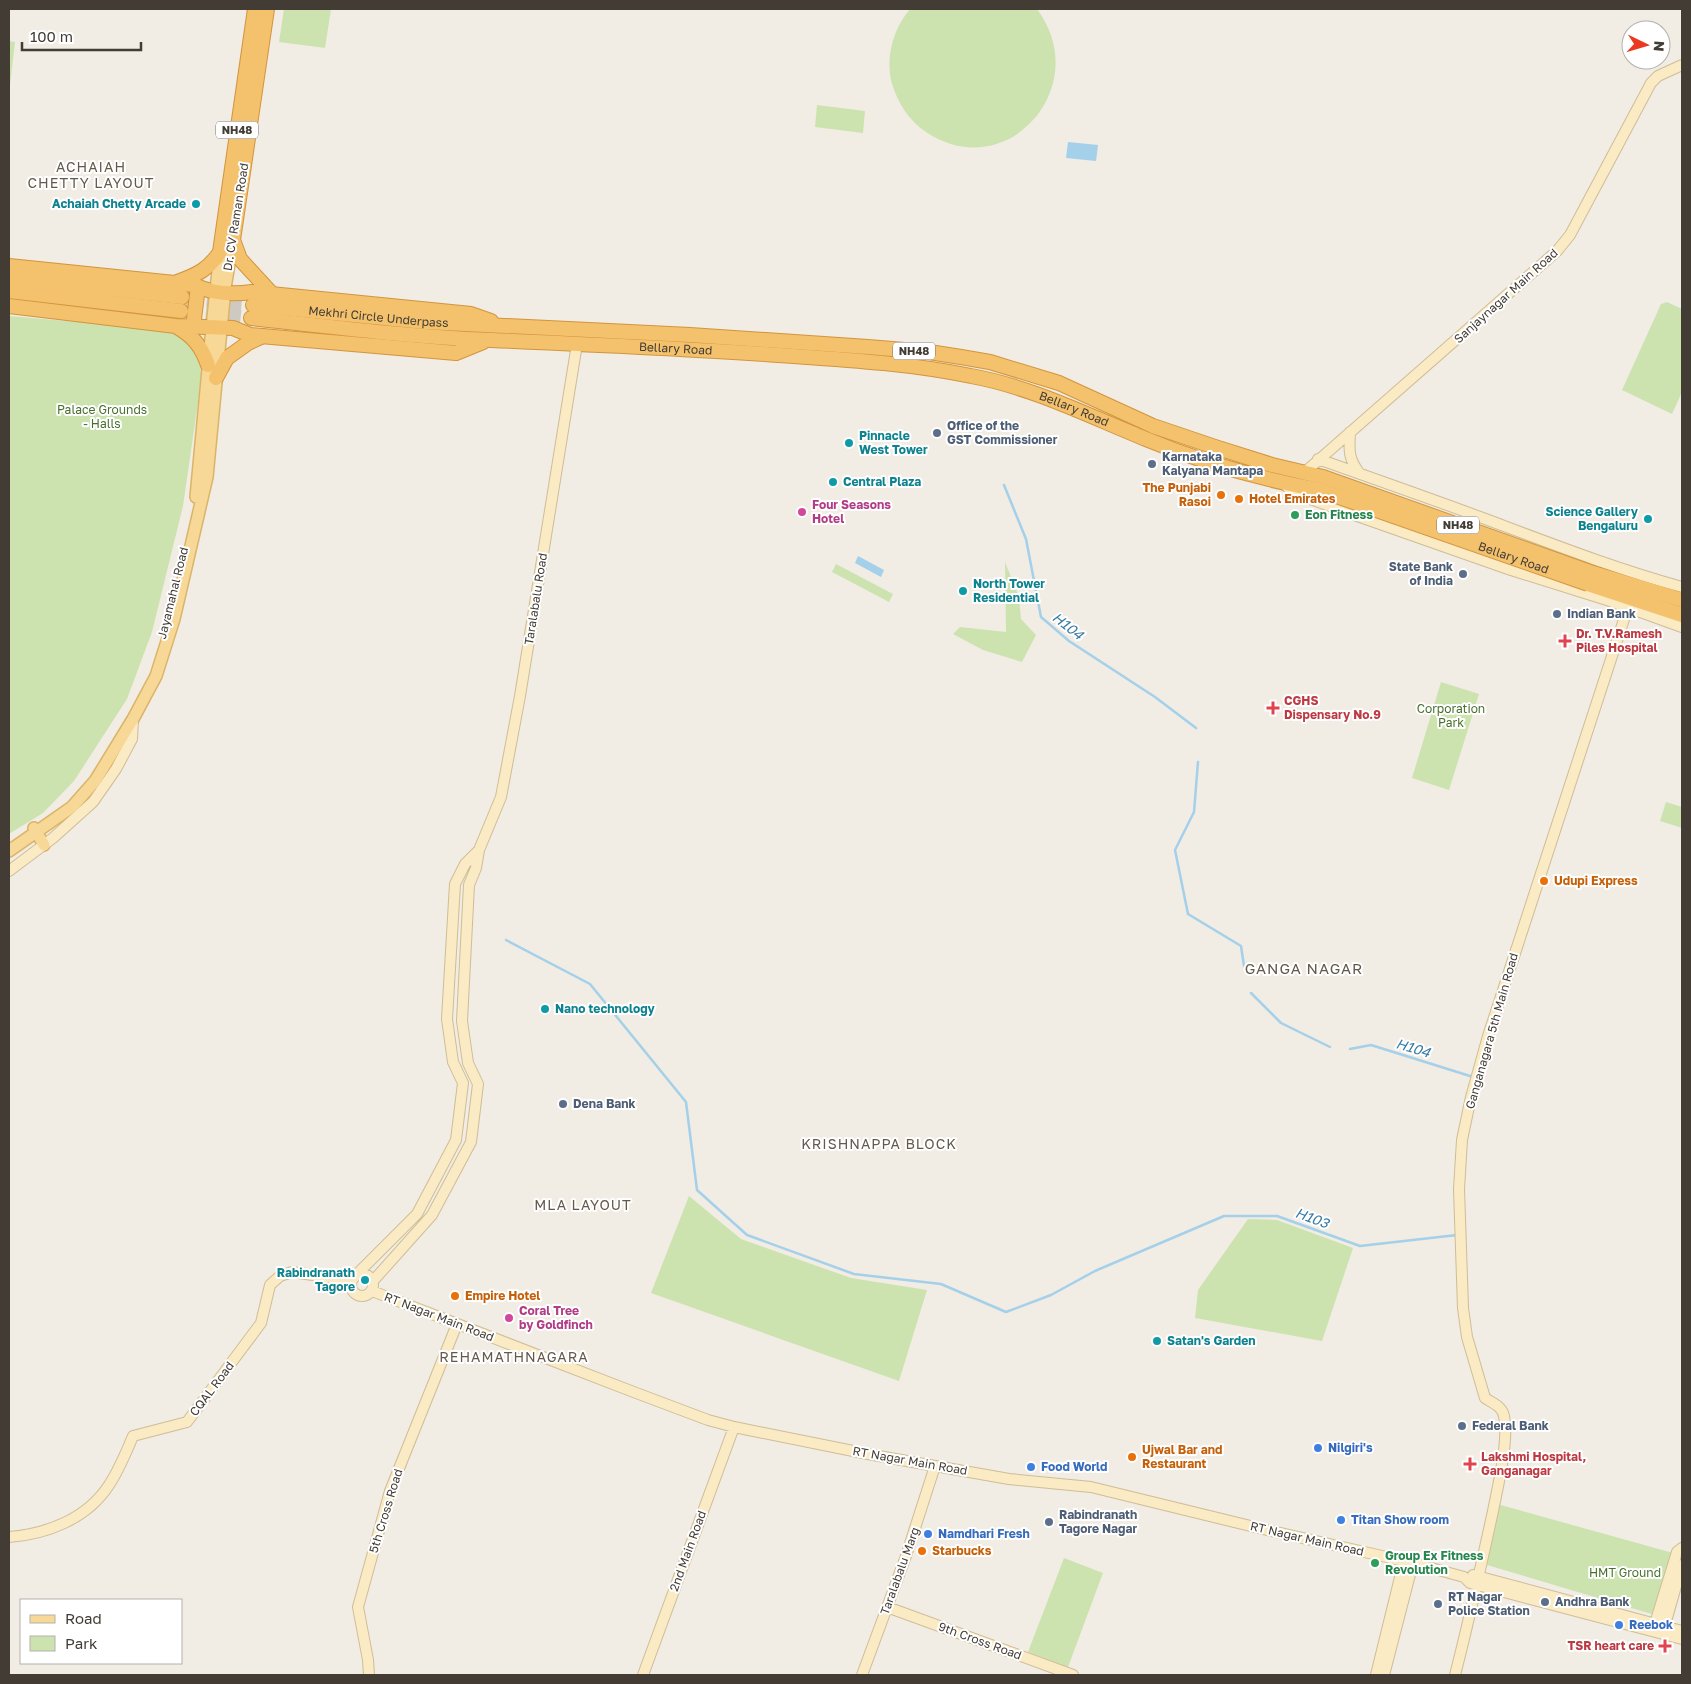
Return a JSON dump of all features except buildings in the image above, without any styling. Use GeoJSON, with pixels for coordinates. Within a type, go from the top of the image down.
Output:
{"type":"FeatureCollection","features":[{"type":"Feature","properties":{"kind":"highway","name":"Dr. CV Raman Road"},"geometry":{"type":"LineString","coordinates":[[220,252],[255,9]]}},
{"type":"Feature","properties":{"kind":"highway","name":"Dr. CV Raman Road"},"geometry":{"type":"LineString","coordinates":[[233,240],[267,9]]}},
{"type":"Feature","properties":{"kind":"highway"},"geometry":{"type":"LineString","coordinates":[[233,240],[240,259],[272,294]]}},
{"type":"Feature","properties":{"kind":"highway"},"geometry":{"type":"LineString","coordinates":[[174,283],[196,275],[212,264],[220,252]]}},
{"type":"Feature","properties":{"kind":"highway"},"geometry":{"type":"LineString","coordinates":[[9,266],[194,285],[208,292],[220,295],[252,292],[272,294]]}},
{"type":"Feature","properties":{"kind":"highway"},"geometry":{"type":"LineString","coordinates":[[9,278],[182,304],[9,291]]}},
{"type":"Feature","properties":{"kind":"highway"},"geometry":{"type":"LineString","coordinates":[[193,327],[198,287]]}},
{"type":"Feature","properties":{"kind":"highway","name":"NH48"},"geometry":{"type":"LineString","coordinates":[[272,294],[471,314],[503,326]]}},
{"type":"Feature","properties":{"kind":"highway"},"geometry":{"type":"LineString","coordinates":[[9,306],[176,326],[216,327]]}},
{"type":"Feature","properties":{"kind":"highway","name":"Mekhri Circle Underpass"},"geometry":{"type":"LineString","coordinates":[[487,340],[380,332],[252,311],[503,326]]}},
{"type":"Feature","properties":{"kind":"highway"},"geometry":{"type":"LineString","coordinates":[[176,326],[190,334],[204,352],[208,365]]}},
{"type":"Feature","properties":{"kind":"highway","name":"Bellary Road"},"geometry":{"type":"LineString","coordinates":[[503,326],[690,335],[868,347],[930,352],[990,362],[1059,383],[1153,426],[1272,465],[1312,464],[1321,484]]}},
{"type":"Feature","properties":{"kind":"highway","name":"NH48"},"geometry":{"type":"LineString","coordinates":[[216,327],[233,328],[262,336],[456,353],[487,340]]}},
{"type":"Feature","properties":{"kind":"highway"},"geometry":{"type":"LineString","coordinates":[[216,378],[227,358],[262,336]]}},
{"type":"Feature","properties":{"kind":"highway","name":"Bellary Road"},"geometry":{"type":"LineString","coordinates":[[487,340],[617,345],[856,360],[973,376],[1024,390],[1166,446],[1283,483],[1321,484],[1591,578],[1631,604]]}},
{"type":"Feature","properties":{"kind":"highway","name":"Bellary Road"},"geometry":{"type":"LineString","coordinates":[[1591,578],[1645,583]]}},
{"type":"Feature","properties":{"kind":"highway","name":"NH48"},"geometry":{"type":"LineString","coordinates":[[1645,583],[1682,600]]}},
{"type":"Feature","properties":{"kind":"highway","name":"NH48"},"geometry":{"type":"LineString","coordinates":[[1631,604],[1682,615]]}},
{"type":"Feature","properties":{"kind":"main road","name":"Dr. CV Raman Road"},"geometry":{"type":"LineString","coordinates":[[220,295],[233,240]]}},
{"type":"Feature","properties":{"kind":"main road","name":"Dr. CV Raman Road"},"geometry":{"type":"LineString","coordinates":[[220,252],[220,295]]}},
{"type":"Feature","properties":{"kind":"main road","name":"Jayamahal Road"},"geometry":{"type":"LineString","coordinates":[[166,638],[196,498],[208,365],[220,295]]}},
{"type":"Feature","properties":{"kind":"main road","name":"Jayamahal Road"},"geometry":{"type":"LineString","coordinates":[[9,851],[73,798],[90,778],[125,735],[147,688],[150,674],[166,638],[191,548],[207,477],[216,378],[216,327]]}},
{"type":"Feature","properties":{"kind":"main road","name":"Jayamahal Road"},"geometry":{"type":"LineString","coordinates":[[125,735],[147,688]]}},
{"type":"Feature","properties":{"kind":"main road","name":"Jayamahal Road"},"geometry":{"type":"LineString","coordinates":[[9,845],[35,830]]}},
{"type":"Feature","properties":{"kind":"main road"},"geometry":{"type":"LineString","coordinates":[[35,830],[44,845]]}},
{"type":"Feature","properties":{"kind":"street","name":"Sanjaynagar Main Road"},"geometry":{"type":"LineString","coordinates":[[1312,464],[1557,251],[1570,235],[1651,82],[1658,76],[1682,65]]}},
{"type":"Feature","properties":{"kind":"street","name":"Taralabalu Road"},"geometry":{"type":"LineString","coordinates":[[372,1286],[432,1215],[470,1142],[478,1084],[468,1063],[462,1021],[469,885],[476,868],[478,850],[501,797],[520,696],[577,344]]}},
{"type":"Feature","properties":{"kind":"street"},"geometry":{"type":"LineString","coordinates":[[1350,432],[1348,452],[1360,474]]}},
{"type":"Feature","properties":{"kind":"street"},"geometry":{"type":"LineString","coordinates":[[1312,464],[1360,474],[1396,489]]}},
{"type":"Feature","properties":{"kind":"street"},"geometry":{"type":"LineString","coordinates":[[1312,464],[1426,496],[1645,583],[1682,587]]}},
{"type":"Feature","properties":{"kind":"street"},"geometry":{"type":"LineString","coordinates":[[1283,483],[1294,493],[1511,570],[1631,604],[1682,627]]}},
{"type":"Feature","properties":{"kind":"street"},"geometry":{"type":"LineString","coordinates":[[1383,524],[1396,489]]}},
{"type":"Feature","properties":{"kind":"street"},"geometry":{"type":"LineString","coordinates":[[1412,535],[1426,496]]}},
{"type":"Feature","properties":{"kind":"street","name":"Ganganagara 5th Main Road"},"geometry":{"type":"LineString","coordinates":[[1455,1675],[1478,1580],[1505,1443],[1504,1415],[1500,1408],[1485,1398],[1467,1336],[1463,1308],[1459,1218],[1459,1168],[1462,1140],[1471,1097],[1488,1036],[1631,604]]}},
{"type":"Feature","properties":{"kind":"street"},"geometry":{"type":"LineString","coordinates":[[9,871],[44,845],[93,802],[116,769],[125,735]]}},
{"type":"Feature","properties":{"kind":"street","name":"Taralabalu Road"},"geometry":{"type":"LineString","coordinates":[[353,1280],[417,1214],[456,1140],[463,1083],[453,1062],[447,1019],[455,884],[465,864],[478,850]]}},
{"type":"Feature","properties":{"kind":"street","name":"CQAL Road"},"geometry":{"type":"LineString","coordinates":[[9,1537],[21,1536],[70,1522],[95,1502],[109,1485],[121,1464],[133,1436],[187,1422],[261,1323],[270,1286],[280,1276],[292,1272],[353,1280]]}},
{"type":"Feature","properties":{"kind":"street"},"geometry":{"type":"LineString","coordinates":[[361,1274],[367,1274],[372,1286],[366,1296],[359,1296],[353,1291],[353,1280],[361,1274]]}},
{"type":"Feature","properties":{"kind":"street","name":"RT Nagar Main Road"},"geometry":{"type":"LineString","coordinates":[[372,1286],[457,1324],[708,1420],[873,1455],[1009,1479],[1091,1487],[1409,1562],[1464,1577],[1473,1574],[1478,1580],[1659,1629],[1682,1639]]}},
{"type":"Feature","properties":{"kind":"street","name":"5th Cross Road"},"geometry":{"type":"LineString","coordinates":[[369,1675],[358,1607],[390,1491],[457,1324]]}},
{"type":"Feature","properties":{"kind":"street","name":"2nd Main Road"},"geometry":{"type":"LineString","coordinates":[[642,1675],[734,1427]]}},
{"type":"Feature","properties":{"kind":"street","name":"Taralabalu Marg"},"geometry":{"type":"LineString","coordinates":[[862,1675],[936,1466]]}},
{"type":"Feature","properties":{"kind":"street"},"geometry":{"type":"LineString","coordinates":[[1659,1629],[1677,1552],[1682,1548]]}},
{"type":"Feature","properties":{"kind":"street"},"geometry":{"type":"LineString","coordinates":[[1376,1675],[1409,1562]]}},
{"type":"Feature","properties":{"kind":"street"},"geometry":{"type":"LineString","coordinates":[[1384,1675],[1409,1562]]}},
{"type":"Feature","properties":{"kind":"street"},"geometry":{"type":"LineString","coordinates":[[1659,1629],[1682,1565]]}},
{"type":"Feature","properties":{"kind":"street","name":"9th Cross Road"},"geometry":{"type":"LineString","coordinates":[[887,1607],[1073,1675]]}},
{"type":"Feature","properties":{"kind":"street","name":"RT Nagar Main Road"},"geometry":{"type":"LineString","coordinates":[[1659,1629],[1682,1631]]}},
{"type":"Feature","properties":{"kind":"green space"},"geometry":{"type":"Polygon","coordinates":[[[284,9],[331,9],[325,48],[279,42],[284,9]]]}},
{"type":"Feature","properties":{"kind":"green space"},"geometry":{"type":"Polygon","coordinates":[[[910,9],[1037,9],[1052,39],[1055,69],[1048,96],[1033,120],[1012,137],[985,147],[956,145],[920,128],[909,117],[894,91],[889,64],[895,35],[910,9]]]}},
{"type":"Feature","properties":{"kind":"green space"},"geometry":{"type":"Polygon","coordinates":[[[9,41],[15,42],[9,94],[9,41]]]}},
{"type":"Feature","properties":{"kind":"green space"},"geometry":{"type":"Polygon","coordinates":[[[817,105],[865,111],[863,133],[815,127],[817,105]]]}},
{"type":"Feature","properties":{"kind":"green space"},"geometry":{"type":"Polygon","coordinates":[[[1667,302],[1682,309],[1682,392],[1672,414],[1622,390],[1661,304],[1667,302]]]}},
{"type":"Feature","properties":{"kind":"green space","name":"Palace Grounds - Halls"},"geometry":{"type":"Polygon","coordinates":[[[9,316],[173,330],[191,346],[203,368],[183,506],[152,632],[127,699],[74,781],[43,813],[9,834],[9,316]]]}},
{"type":"Feature","properties":{"kind":"green space"},"geometry":{"type":"Polygon","coordinates":[[[1005,562],[1019,597],[1021,619],[1036,635],[1022,662],[983,650],[953,634],[960,627],[1006,632],[1005,562]]]}},
{"type":"Feature","properties":{"kind":"green space"},"geometry":{"type":"Polygon","coordinates":[[[836,564],[893,594],[889,602],[832,572],[836,564]]]}},
{"type":"Feature","properties":{"kind":"green space","name":"Corporation Park"},"geometry":{"type":"Polygon","coordinates":[[[1441,682],[1479,694],[1449,790],[1412,778],[1441,682]]]}},
{"type":"Feature","properties":{"kind":"green space"},"geometry":{"type":"Polygon","coordinates":[[[1666,802],[1682,807],[1682,828],[1660,821],[1666,802]]]}},
{"type":"Feature","properties":{"kind":"green space"},"geometry":{"type":"Polygon","coordinates":[[[689,1196],[741,1239],[851,1278],[927,1290],[899,1381],[651,1293],[689,1196]]]}},
{"type":"Feature","properties":{"kind":"green space"},"geometry":{"type":"Polygon","coordinates":[[[1248,1219],[1277,1220],[1353,1248],[1322,1341],[1195,1318],[1198,1290],[1248,1219]]]}},
{"type":"Feature","properties":{"kind":"green space","name":"HMT Ground"},"geometry":{"type":"Polygon","coordinates":[[[1497,1504],[1673,1553],[1655,1615],[1487,1565],[1497,1504]]]}},
{"type":"Feature","properties":{"kind":"green space"},"geometry":{"type":"Polygon","coordinates":[[[1064,1558],[1103,1573],[1068,1667],[1028,1652],[1064,1558]]]}},
{"type":"Feature","properties":{"kind":"water"},"geometry":{"type":"Polygon","coordinates":[[[1068,142],[1098,145],[1096,161],[1066,158],[1068,142]]]}},
{"type":"Feature","properties":{"kind":"water"},"geometry":{"type":"Polygon","coordinates":[[[858,556],[884,570],[881,577],[855,563],[858,556]]]}},
{"type":"Feature","properties":{"kind":"waterway","name":"H104"},"geometry":{"type":"LineString","coordinates":[[1004,485],[1026,539],[1041,617],[1069,641],[1155,697],[1196,728]]}},
{"type":"Feature","properties":{"kind":"waterway","name":"H104"},"geometry":{"type":"LineString","coordinates":[[1198,762],[1194,812],[1175,850],[1188,914],[1241,946],[1244,966]]}},
{"type":"Feature","properties":{"kind":"waterway","name":"H103"},"geometry":{"type":"LineString","coordinates":[[506,940],[590,984],[686,1102],[697,1190],[747,1235],[854,1274],[941,1284],[1006,1312],[1051,1295],[1095,1271],[1224,1216],[1277,1216],[1360,1246],[1457,1235]]}},
{"type":"Feature","properties":{"kind":"waterway","name":"H104"},"geometry":{"type":"LineString","coordinates":[[1251,993],[1281,1023],[1330,1047]]}},
{"type":"Feature","properties":{"kind":"waterway","name":"H104"},"geometry":{"type":"LineString","coordinates":[[1350,1049],[1371,1045],[1470,1076]]}},
{"type":"Feature","properties":{"kind":"tunnel"},"geometry":{"type":"LineString","coordinates":[[186,297],[253,305]]}},
{"type":"Feature","properties":{"kind":"tunnel"},"geometry":{"type":"LineString","coordinates":[[185,311],[251,318]]}},
{"type":"Feature","properties":{"kind":"place","name":"Achaiah Chetty Arcade"},"geometry":{"type":"Point","coordinates":[196,204]}},
{"type":"Feature","properties":{"kind":"place","name":"Office of the GST Commissioner"},"geometry":{"type":"Point","coordinates":[937,433]}},
{"type":"Feature","properties":{"kind":"place","name":"Pinnacle West Tower"},"geometry":{"type":"Point","coordinates":[849,443]}},
{"type":"Feature","properties":{"kind":"place","name":"Karnataka Kalyana Mantapa"},"geometry":{"type":"Point","coordinates":[1152,464]}},
{"type":"Feature","properties":{"kind":"place","name":"Central Plaza"},"geometry":{"type":"Point","coordinates":[833,482]}},
{"type":"Feature","properties":{"kind":"place","name":"The Punjabi Rasoi"},"geometry":{"type":"Point","coordinates":[1221,495]}},
{"type":"Feature","properties":{"kind":"place","name":"Hotel Emirates"},"geometry":{"type":"Point","coordinates":[1239,499]}},
{"type":"Feature","properties":{"kind":"place","name":"Four Seasons Hotel"},"geometry":{"type":"Point","coordinates":[802,512]}},
{"type":"Feature","properties":{"kind":"place","name":"Eon Fitness"},"geometry":{"type":"Point","coordinates":[1295,515]}},
{"type":"Feature","properties":{"kind":"place","name":"Science Gallery Bengaluru"},"geometry":{"type":"Point","coordinates":[1648,519]}},
{"type":"Feature","properties":{"kind":"place","name":"State Bank of India"},"geometry":{"type":"Point","coordinates":[1463,574]}},
{"type":"Feature","properties":{"kind":"place","name":"North Tower Residential"},"geometry":{"type":"Point","coordinates":[963,591]}},
{"type":"Feature","properties":{"kind":"place","name":"Indian Bank"},"geometry":{"type":"Point","coordinates":[1557,614]}},
{"type":"Feature","properties":{"kind":"place","name":"Dr. T.V.Ramesh Piles Hospital"},"geometry":{"type":"Point","coordinates":[1565,641]}},
{"type":"Feature","properties":{"kind":"place","name":"CGHS Dispensary No.9"},"geometry":{"type":"Point","coordinates":[1273,708]}},
{"type":"Feature","properties":{"kind":"place","name":"Udupi Express"},"geometry":{"type":"Point","coordinates":[1544,881]}},
{"type":"Feature","properties":{"kind":"place","name":"Nano technology"},"geometry":{"type":"Point","coordinates":[545,1009]}},
{"type":"Feature","properties":{"kind":"place","name":"Dena Bank"},"geometry":{"type":"Point","coordinates":[563,1104]}},
{"type":"Feature","properties":{"kind":"place","name":"Rabindranath Tagore"},"geometry":{"type":"Point","coordinates":[365,1280]}},
{"type":"Feature","properties":{"kind":"place","name":"Empire Hotel"},"geometry":{"type":"Point","coordinates":[455,1296]}},
{"type":"Feature","properties":{"kind":"place","name":"Coral Tree by Goldfinch"},"geometry":{"type":"Point","coordinates":[509,1318]}},
{"type":"Feature","properties":{"kind":"place","name":"Satan's Garden"},"geometry":{"type":"Point","coordinates":[1157,1341]}},
{"type":"Feature","properties":{"kind":"place","name":"Federal Bank"},"geometry":{"type":"Point","coordinates":[1462,1426]}},
{"type":"Feature","properties":{"kind":"place","name":"Nilgiri's"},"geometry":{"type":"Point","coordinates":[1318,1448]}},
{"type":"Feature","properties":{"kind":"place","name":"Ujwal Bar and Restaurant"},"geometry":{"type":"Point","coordinates":[1132,1457]}},
{"type":"Feature","properties":{"kind":"place","name":"Lakshmi Hospital, Ganganagar"},"geometry":{"type":"Point","coordinates":[1470,1464]}},
{"type":"Feature","properties":{"kind":"place","name":"Food World"},"geometry":{"type":"Point","coordinates":[1031,1467]}},
{"type":"Feature","properties":{"kind":"place","name":"Titan Show room"},"geometry":{"type":"Point","coordinates":[1341,1520]}},
{"type":"Feature","properties":{"kind":"place","name":"Rabindranath Tagore Nagar"},"geometry":{"type":"Point","coordinates":[1049,1522]}},
{"type":"Feature","properties":{"kind":"place","name":"Namdhari Fresh"},"geometry":{"type":"Point","coordinates":[928,1534]}},
{"type":"Feature","properties":{"kind":"place","name":"Starbucks"},"geometry":{"type":"Point","coordinates":[922,1551]}},
{"type":"Feature","properties":{"kind":"place","name":"Group Ex Fitness Revolution"},"geometry":{"type":"Point","coordinates":[1375,1563]}},
{"type":"Feature","properties":{"kind":"place","name":"Andhra Bank"},"geometry":{"type":"Point","coordinates":[1545,1602]}},
{"type":"Feature","properties":{"kind":"place","name":"RT Nagar Police Station"},"geometry":{"type":"Point","coordinates":[1438,1604]}},
{"type":"Feature","properties":{"kind":"place","name":"Reebok"},"geometry":{"type":"Point","coordinates":[1619,1625]}},
{"type":"Feature","properties":{"kind":"place","name":"TSR heart care"},"geometry":{"type":"Point","coordinates":[1665,1646]}},
{"type":"Feature","properties":{"kind":"district","name":"ACHAIAH CHETTY LAYOUT"},"geometry":{"type":"Point","coordinates":[91,176]}},
{"type":"Feature","properties":{"kind":"district","name":"GANGA NAGAR"},"geometry":{"type":"Point","coordinates":[1304,969]}},
{"type":"Feature","properties":{"kind":"district","name":"KRISHNAPPA BLOCK"},"geometry":{"type":"Point","coordinates":[879,1144]}},
{"type":"Feature","properties":{"kind":"district","name":"MLA LAYOUT"},"geometry":{"type":"Point","coordinates":[583,1205]}},
{"type":"Feature","properties":{"kind":"district","name":"REHAMATHNAGARA"},"geometry":{"type":"Point","coordinates":[514,1357]}}]}
